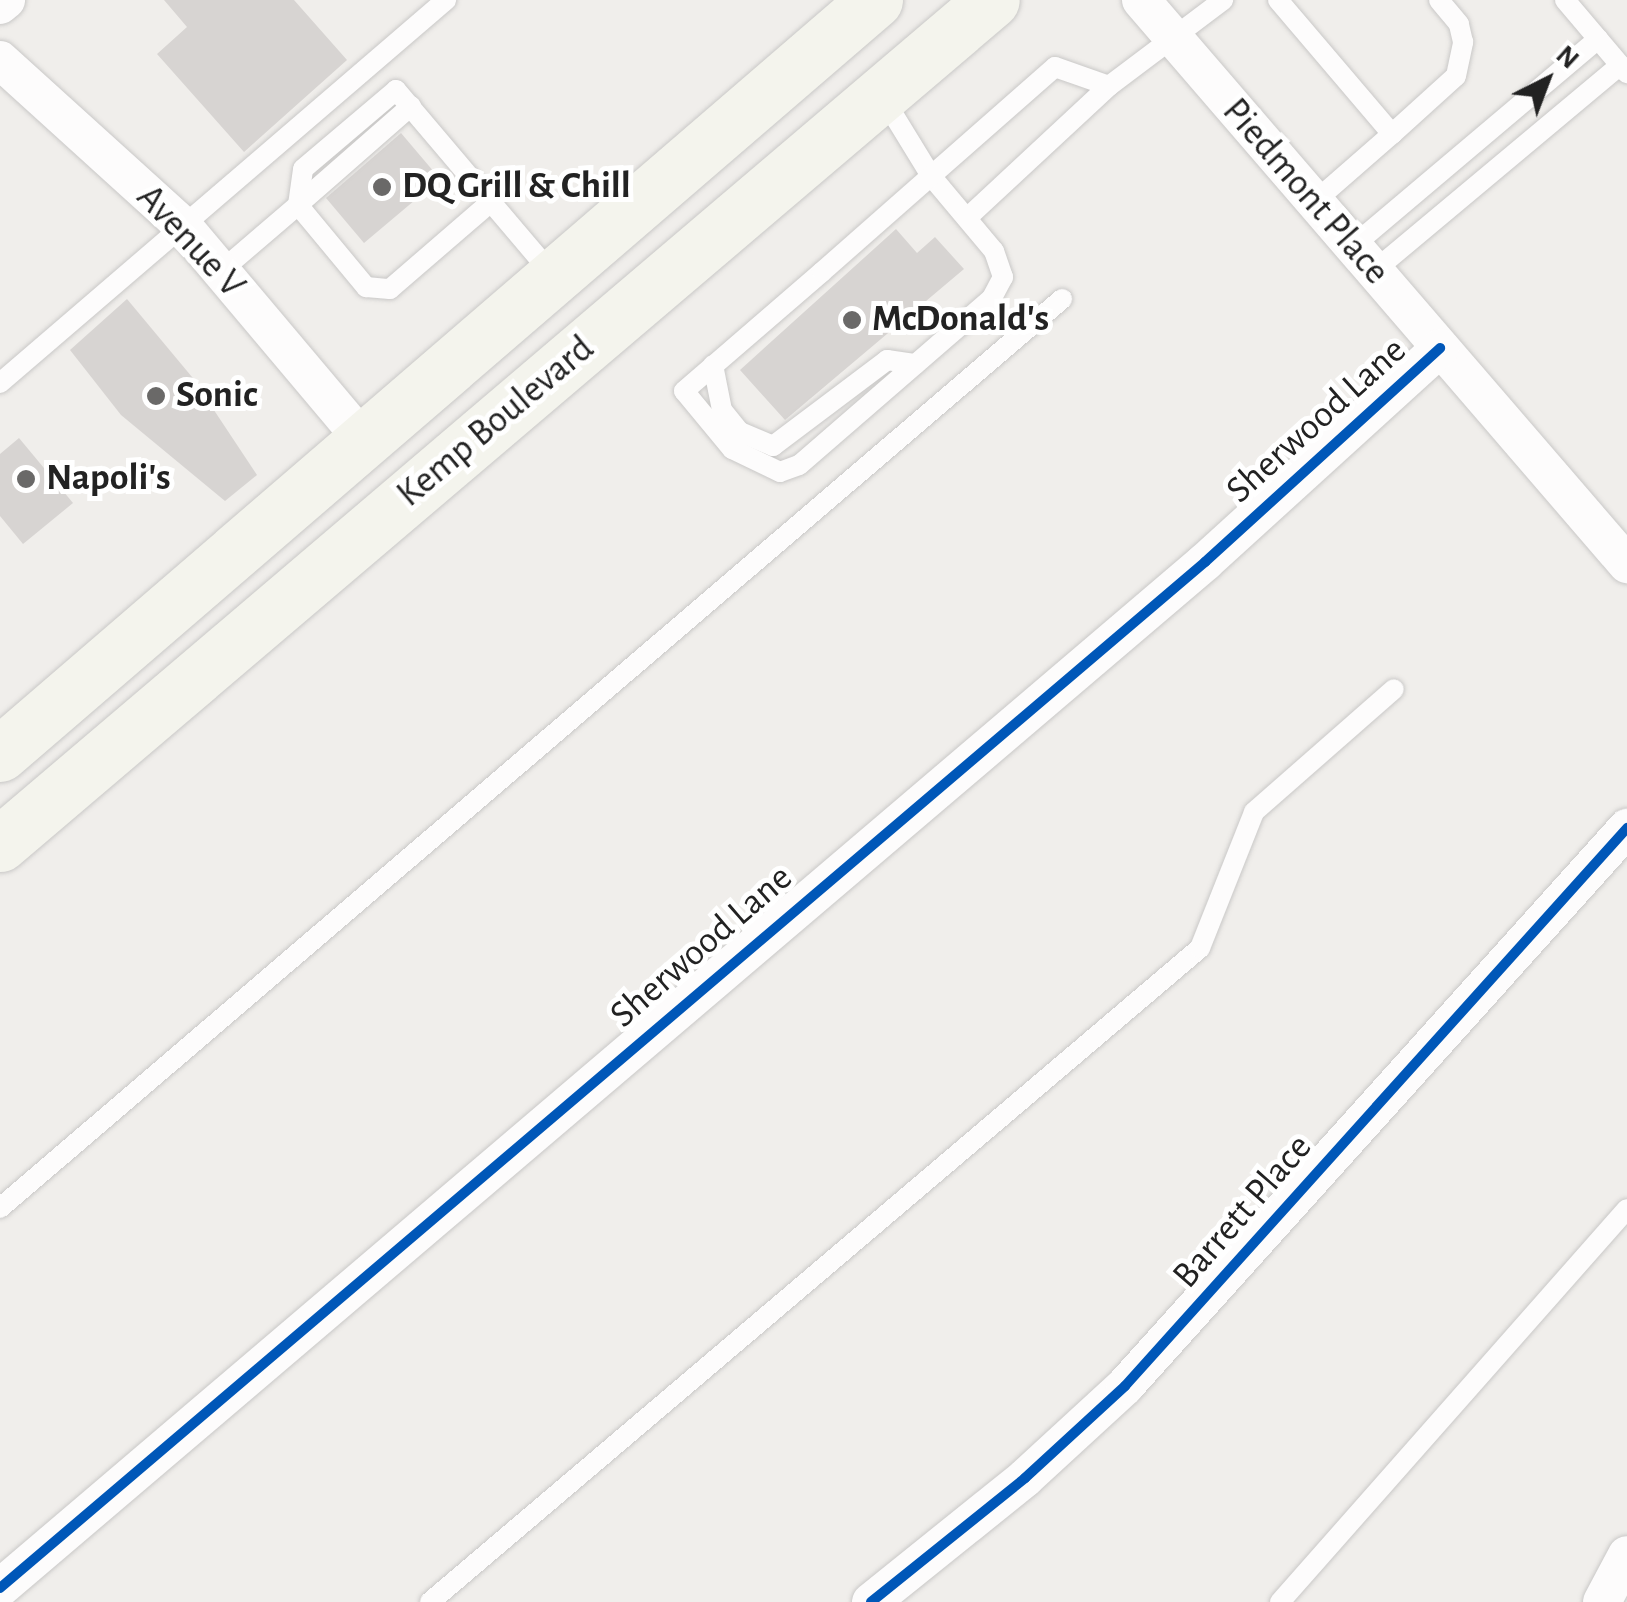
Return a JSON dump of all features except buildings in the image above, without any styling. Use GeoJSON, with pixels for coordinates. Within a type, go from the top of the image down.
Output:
{"type":"FeatureCollection","features":[{"type":"Feature","properties":{"kind":"main road","name":"Kemp Boulevard"},"geometry":{"type":"LineString","coordinates":[[0,754],[876,0]]}},
{"type":"Feature","properties":{"kind":"main road","name":"Kemp Boulevard"},"geometry":{"type":"LineString","coordinates":[[0,844],[992,0]]}},
{"type":"Feature","properties":{"kind":"main road"},"geometry":{"type":"LineString","coordinates":[[364,440],[408,497]]}},
{"type":"Feature","properties":{"kind":"street","name":"Piedmont Place"},"geometry":{"type":"LineString","coordinates":[[1141,0],[1627,564]]}},
{"type":"Feature","properties":{"kind":"street","name":"Avenue V"},"geometry":{"type":"LineString","coordinates":[[0,60],[183,226],[364,440]]}},
{"type":"Feature","properties":{"kind":"street","name":"Sherwood Lane"},"geometry":{"type":"LineString","coordinates":[[0,1588],[1205,562],[1440,348]]}},
{"type":"Feature","properties":{"kind":"street","name":"Barrett Place"},"geometry":{"type":"LineString","coordinates":[[871,1602],[1025,1478],[1125,1386],[1627,828]]}},
{"type":"Feature","properties":{"kind":"street"},"geometry":{"type":"LineString","coordinates":[[1602,1602],[1627,1555]]}},
{"type":"Feature","properties":{"kind":"lane"},"geometry":{"type":"LineString","coordinates":[[0,383],[446,0]]}},
{"type":"Feature","properties":{"kind":"lane"},"geometry":{"type":"LineString","coordinates":[[967,218],[1109,86],[1224,0]]}},
{"type":"Feature","properties":{"kind":"lane"},"geometry":{"type":"LineString","coordinates":[[1278,0],[1392,134]]}},
{"type":"Feature","properties":{"kind":"lane"},"geometry":{"type":"LineString","coordinates":[[1314,202],[1456,76],[1463,42],[1459,24],[1439,0]]}},
{"type":"Feature","properties":{"kind":"lane"},"geometry":{"type":"LineString","coordinates":[[1363,259],[1624,69],[1565,0]]}},
{"type":"Feature","properties":{"kind":"lane"},"geometry":{"type":"LineString","coordinates":[[1363,259],[1598,39]]}},
{"type":"Feature","properties":{"kind":"lane"},"geometry":{"type":"LineString","coordinates":[[880,94],[932,176],[994,251],[1003,277],[992,298],[799,465],[780,472],[732,449],[684,391],[932,176],[1055,67],[1109,86]]}},
{"type":"Feature","properties":{"kind":"lane"},"geometry":{"type":"LineString","coordinates":[[220,271],[298,205],[303,169],[396,90],[554,276]]}},
{"type":"Feature","properties":{"kind":"lane"},"geometry":{"type":"LineString","coordinates":[[298,205],[366,287],[390,290],[492,201]]}},
{"type":"Feature","properties":{"kind":"lane"},"geometry":{"type":"LineString","coordinates":[[0,1208],[1062,299]]}},
{"type":"Feature","properties":{"kind":"lane"},"geometry":{"type":"LineString","coordinates":[[713,366],[722,410],[740,432],[773,446],[887,360],[916,364]]}},
{"type":"Feature","properties":{"kind":"lane"},"geometry":{"type":"LineString","coordinates":[[430,1602],[1200,948],[1254,812],[1394,689]]}},
{"type":"Feature","properties":{"kind":"lane"},"geometry":{"type":"LineString","coordinates":[[1280,1602],[1627,1209]]}},
{"type":"Feature","properties":{"kind":"cycle path"},"geometry":{"type":"LineString","coordinates":[[0,1588],[1205,562],[1440,348]]}},
{"type":"Feature","properties":{"kind":"cycle path"},"geometry":{"type":"LineString","coordinates":[[871,1602],[1025,1478],[1125,1386],[1627,828]]}},
{"type":"Feature","properties":{"kind":"place","name":"DQ Grill & Chill"},"geometry":{"type":"Point","coordinates":[382,187]}},
{"type":"Feature","properties":{"kind":"place","name":"McDonald's"},"geometry":{"type":"Point","coordinates":[852,320]}},
{"type":"Feature","properties":{"kind":"place","name":"Sonic"},"geometry":{"type":"Point","coordinates":[156,396]}},
{"type":"Feature","properties":{"kind":"place","name":"Napoli's"},"geometry":{"type":"Point","coordinates":[26,479]}}]}
